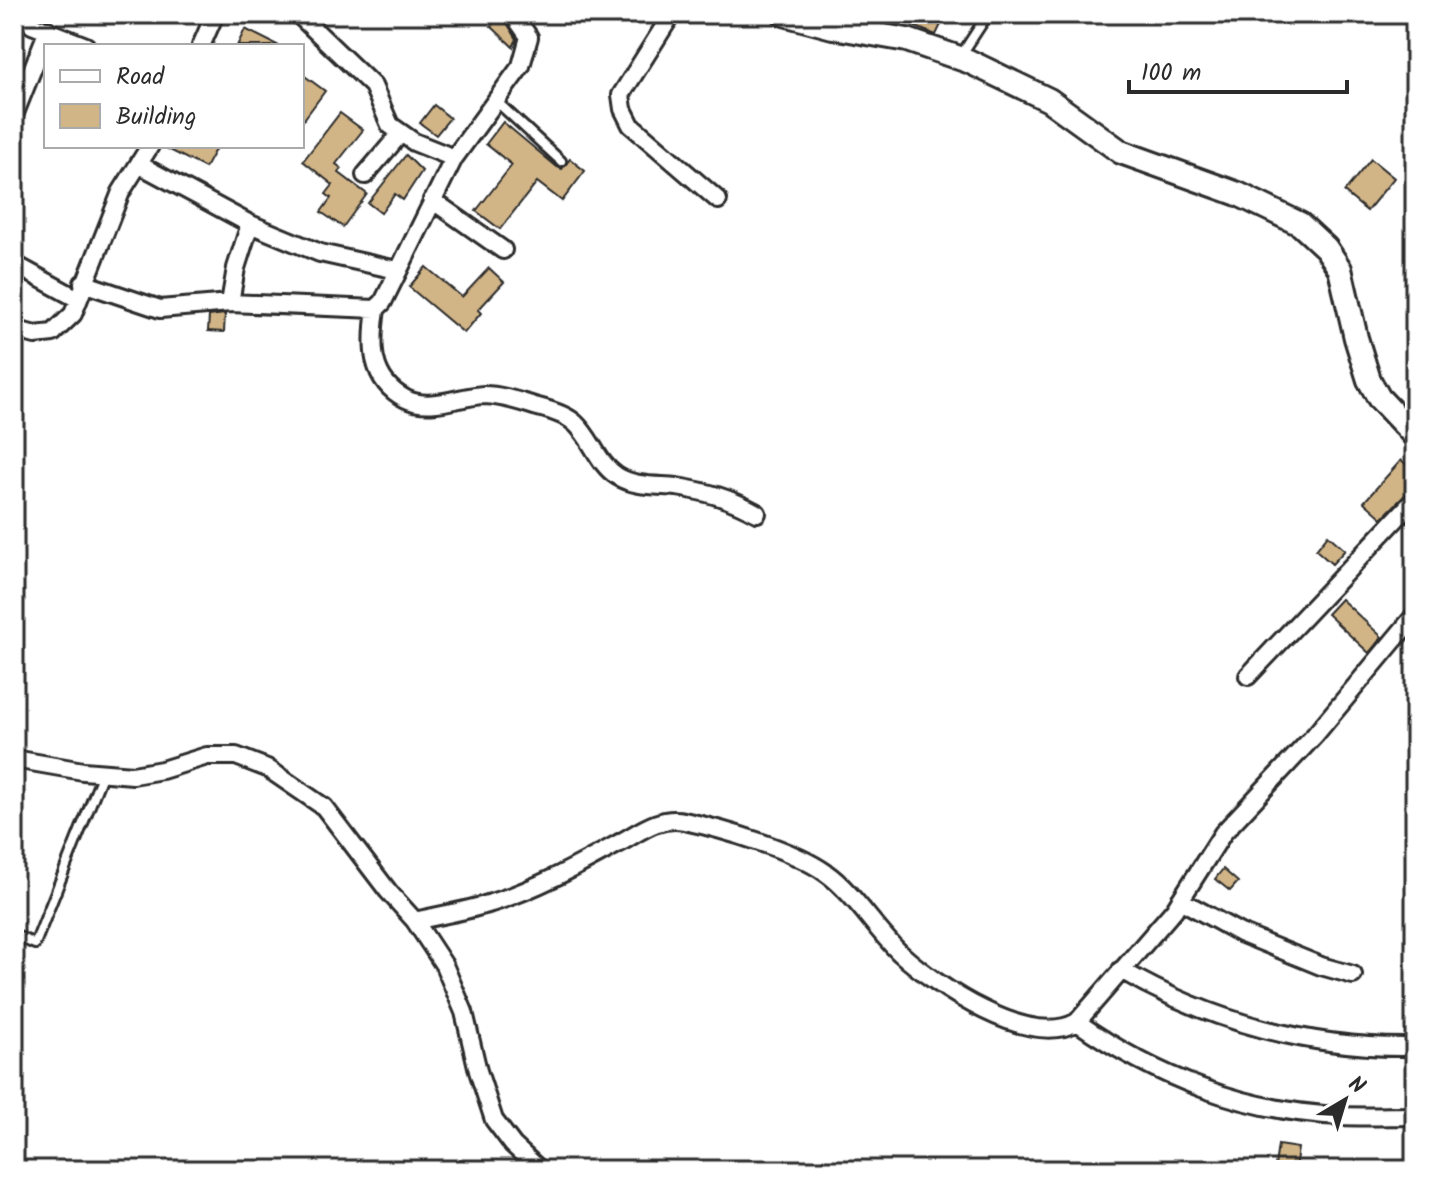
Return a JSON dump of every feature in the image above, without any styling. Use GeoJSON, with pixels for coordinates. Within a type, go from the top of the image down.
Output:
{"type":"FeatureCollection","features":[{"type":"Feature","properties":{"kind":"main road"},"geometry":{"type":"LineString","coordinates":[[796,16],[907,40],[959,58],[1049,100],[1121,152],[1249,199],[1291,219],[1317,238],[1340,269],[1369,380],[1379,398],[1415,436]]}},
{"type":"Feature","properties":{"kind":"street"},"geometry":{"type":"LineString","coordinates":[[202,44],[215,14]]}},
{"type":"Feature","properties":{"kind":"street"},"geometry":{"type":"LineString","coordinates":[[298,14],[373,86],[390,125],[430,150],[454,158]]}},
{"type":"Feature","properties":{"kind":"street"},"geometry":{"type":"LineString","coordinates":[[513,14],[527,33],[528,41],[521,66],[454,158],[383,302],[376,309],[372,334],[375,365],[389,386],[406,399],[420,403],[487,395],[539,407],[578,426],[593,450],[617,476],[639,484],[677,487],[729,498],[757,513]]}},
{"type":"Feature","properties":{"kind":"street"},"geometry":{"type":"LineString","coordinates":[[672,14],[625,87],[621,95],[623,109],[631,125],[718,200]]}},
{"type":"Feature","properties":{"kind":"street"},"geometry":{"type":"LineString","coordinates":[[15,113],[40,28],[81,44]]}},
{"type":"Feature","properties":{"kind":"street"},"geometry":{"type":"LineString","coordinates":[[365,175],[401,133]]}},
{"type":"Feature","properties":{"kind":"street"},"geometry":{"type":"LineString","coordinates":[[14,329],[35,335],[53,333],[73,314],[121,192],[149,148]]}},
{"type":"Feature","properties":{"kind":"street"},"geometry":{"type":"LineString","coordinates":[[140,165],[250,224],[320,253],[397,270]]}},
{"type":"Feature","properties":{"kind":"street"},"geometry":{"type":"LineString","coordinates":[[432,200],[503,250]]}},
{"type":"Feature","properties":{"kind":"street"},"geometry":{"type":"LineString","coordinates":[[230,303],[236,268],[250,224]]}},
{"type":"Feature","properties":{"kind":"street"},"geometry":{"type":"LineString","coordinates":[[14,264],[80,291],[160,309],[230,303],[376,309]]}},
{"type":"Feature","properties":{"kind":"street"},"geometry":{"type":"LineString","coordinates":[[1248,676],[1415,499]]}},
{"type":"Feature","properties":{"kind":"street"},"geometry":{"type":"LineString","coordinates":[[415,921],[492,903],[583,863],[656,823],[682,821],[779,851],[829,874],[900,952],[929,978],[994,1015],[1019,1025],[1059,1030],[1077,1022],[1180,900],[1223,833],[1314,736],[1415,615]]}},
{"type":"Feature","properties":{"kind":"street"},"geometry":{"type":"LineString","coordinates":[[14,759],[133,775],[207,756],[236,756],[267,768],[324,807],[415,921],[444,965],[464,1012],[494,1120],[513,1145],[540,1170]]}},
{"type":"Feature","properties":{"kind":"street"},"geometry":{"type":"LineString","coordinates":[[1180,900],[1240,933],[1321,966],[1353,975]]}},
{"type":"Feature","properties":{"kind":"street"},"geometry":{"type":"LineString","coordinates":[[1121,970],[1150,987],[1229,1020],[1270,1031],[1352,1046],[1415,1047]]}},
{"type":"Feature","properties":{"kind":"street"},"geometry":{"type":"LineString","coordinates":[[1077,1022],[1144,1065],[1224,1096],[1340,1116],[1415,1116]]}},
{"type":"Feature","properties":{"kind":"lane"},"geometry":{"type":"LineString","coordinates":[[959,58],[988,14]]}},
{"type":"Feature","properties":{"kind":"lane"},"geometry":{"type":"LineString","coordinates":[[496,101],[561,161]]}},
{"type":"Feature","properties":{"kind":"lane"},"geometry":{"type":"LineString","coordinates":[[14,935],[35,944],[103,773]]}},
{"type":"Feature","properties":{"kind":"building"},"geometry":{"type":"Polygon","coordinates":[[[884,14],[946,14],[936,35],[884,14]]]}},
{"type":"Feature","properties":{"kind":"building"},"geometry":{"type":"Polygon","coordinates":[[[502,15],[517,39],[513,47],[491,26],[502,15]]]}},
{"type":"Feature","properties":{"kind":"building"},"geometry":{"type":"Polygon","coordinates":[[[245,29],[275,44],[238,44],[245,29]]]}},
{"type":"Feature","properties":{"kind":"building"},"geometry":{"type":"Polygon","coordinates":[[[304,75],[325,91],[304,119],[304,75]]]}},
{"type":"Feature","properties":{"kind":"building"},"geometry":{"type":"Polygon","coordinates":[[[434,105],[450,118],[436,135],[420,123],[434,105]]]}},
{"type":"Feature","properties":{"kind":"building"},"geometry":{"type":"Polygon","coordinates":[[[340,113],[363,130],[336,164],[341,168],[338,172],[367,194],[343,227],[321,212],[331,198],[326,194],[333,185],[303,161],[340,113]]]}},
{"type":"Feature","properties":{"kind":"building"},"geometry":{"type":"Polygon","coordinates":[[[503,122],[557,167],[562,169],[570,159],[585,171],[562,201],[537,182],[500,229],[476,211],[512,165],[486,144],[503,122]]]}},
{"type":"Feature","properties":{"kind":"building"},"geometry":{"type":"Polygon","coordinates":[[[166,148],[216,148],[205,168],[166,148]]]}},
{"type":"Feature","properties":{"kind":"building"},"geometry":{"type":"Polygon","coordinates":[[[406,155],[422,171],[403,200],[395,194],[381,213],[368,203],[406,155]]]}},
{"type":"Feature","properties":{"kind":"building"},"geometry":{"type":"Polygon","coordinates":[[[1371,159],[1394,178],[1367,211],[1344,192],[1371,159]]]}},
{"type":"Feature","properties":{"kind":"building"},"geometry":{"type":"Polygon","coordinates":[[[426,267],[462,297],[489,268],[504,282],[478,310],[481,313],[464,333],[409,287],[426,267]]]}},
{"type":"Feature","properties":{"kind":"building"},"geometry":{"type":"Polygon","coordinates":[[[225,314],[224,332],[208,331],[209,316],[225,314]]]}},
{"type":"Feature","properties":{"kind":"building"},"geometry":{"type":"Polygon","coordinates":[[[1401,460],[1415,471],[1415,485],[1382,518],[1364,502],[1401,460]]]}},
{"type":"Feature","properties":{"kind":"building"},"geometry":{"type":"Polygon","coordinates":[[[1328,535],[1345,550],[1332,564],[1316,550],[1328,535]]]}},
{"type":"Feature","properties":{"kind":"building"},"geometry":{"type":"Polygon","coordinates":[[[1341,599],[1382,637],[1369,653],[1327,614],[1341,599]]]}},
{"type":"Feature","properties":{"kind":"building"},"geometry":{"type":"Polygon","coordinates":[[[1223,869],[1238,882],[1230,891],[1215,879],[1223,869]]]}},
{"type":"Feature","properties":{"kind":"building"},"geometry":{"type":"Polygon","coordinates":[[[1278,1145],[1298,1148],[1295,1169],[1275,1166],[1278,1145]]]}}]}
